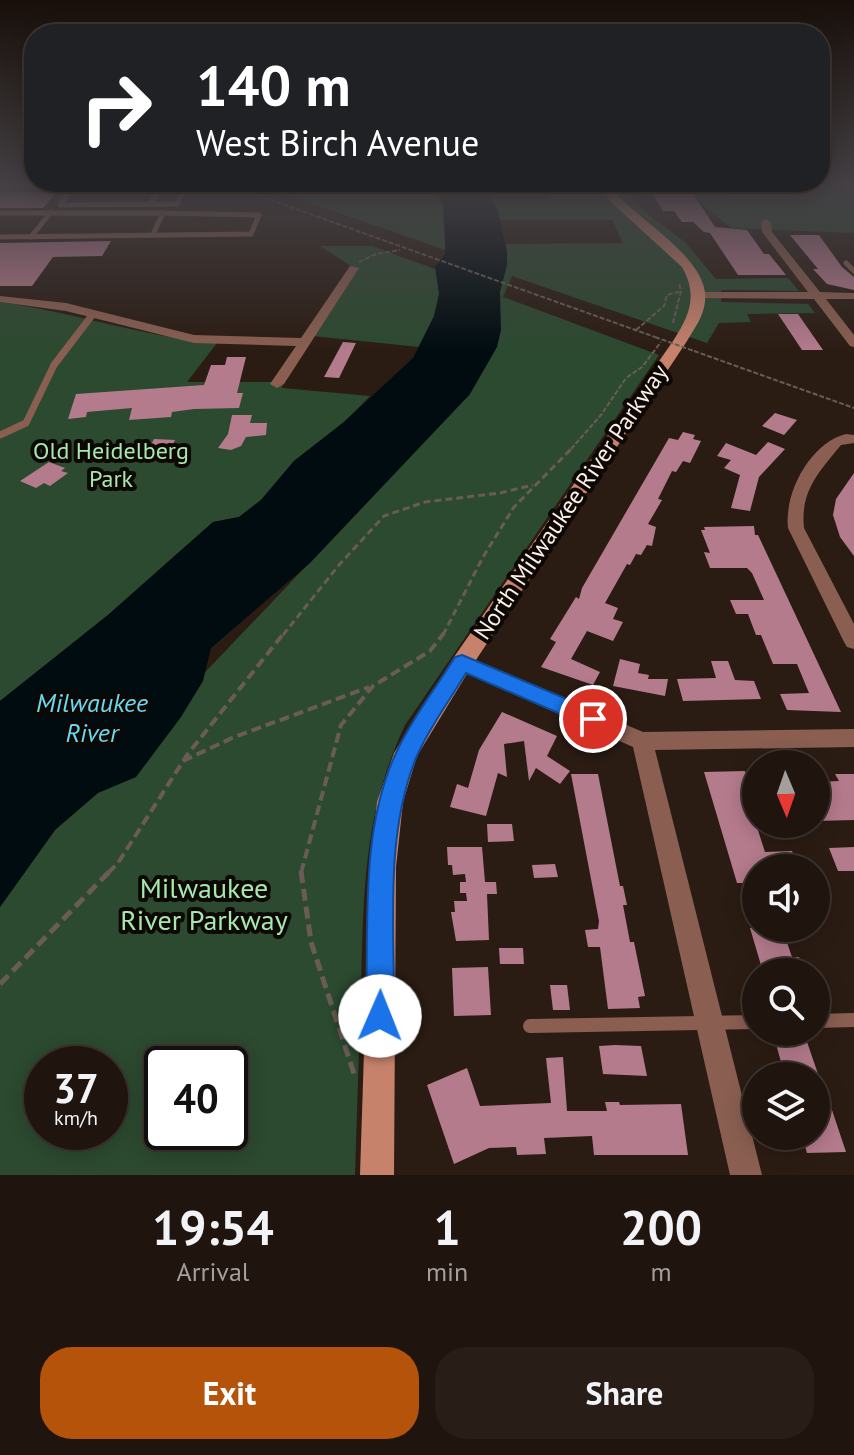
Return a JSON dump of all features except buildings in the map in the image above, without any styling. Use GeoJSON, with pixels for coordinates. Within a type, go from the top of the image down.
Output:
{"type":"FeatureCollection","features":[{"type":"Feature","properties":{"kind":"street"},"geometry":{"type":"LineString","coordinates":[[666,243],[674,249],[689,272],[699,295],[854,296]]}},
{"type":"Feature","properties":{"kind":"street"},"geometry":{"type":"LineString","coordinates":[[775,243],[854,343]]}},
{"type":"Feature","properties":{"kind":"street"},"geometry":{"type":"LineString","coordinates":[[277,384],[354,268]]}},
{"type":"Feature","properties":{"kind":"street","name":"North Milwaukee River Parkway"},"geometry":{"type":"LineString","coordinates":[[377,1175],[383,867],[390,802],[406,753],[462,663],[680,341],[693,319],[699,295]]}},
{"type":"Feature","properties":{"kind":"street"},"geometry":{"type":"LineString","coordinates":[[0,299],[93,314],[194,339],[303,342]]}},
{"type":"Feature","properties":{"kind":"street"},"geometry":{"type":"LineString","coordinates":[[850,439],[836,442],[797,490],[793,511],[796,528],[854,642]]}},
{"type":"Feature","properties":{"kind":"street"},"geometry":{"type":"LineString","coordinates":[[462,663],[642,741],[854,738]]}},
{"type":"Feature","properties":{"kind":"street"},"geometry":{"type":"LineString","coordinates":[[642,741],[746,1175]]}},
{"type":"Feature","properties":{"kind":"lane"},"geometry":{"type":"LineString","coordinates":[[846,263],[854,271]]}},
{"type":"Feature","properties":{"kind":"lane"},"geometry":{"type":"LineString","coordinates":[[0,435],[26,423],[47,373],[65,346],[93,314]]}},
{"type":"Feature","properties":{"kind":"lane"},"geometry":{"type":"LineString","coordinates":[[830,1021],[854,1020]]}},
{"type":"Feature","properties":{"kind":"lane"},"geometry":{"type":"LineString","coordinates":[[530,1026],[742,1022]]}},
{"type":"Feature","properties":{"kind":"path"},"geometry":{"type":"LineString","coordinates":[[387,243],[854,408]]}},
{"type":"Feature","properties":{"kind":"path"},"geometry":{"type":"LineString","coordinates":[[354,268],[364,257],[404,249]]}},
{"type":"Feature","properties":{"kind":"path"},"geometry":{"type":"LineString","coordinates":[[636,330],[664,306],[667,295],[681,291],[699,295]]}},
{"type":"Feature","properties":{"kind":"path"},"geometry":{"type":"LineString","coordinates":[[0,984],[118,863],[183,761],[339,565],[384,516],[425,502],[500,493],[535,485]]}},
{"type":"Feature","properties":{"kind":"path"},"geometry":{"type":"LineString","coordinates":[[183,761],[232,738],[373,686]]}},
{"type":"Feature","properties":{"kind":"green space"},"geometry":{"type":"Polygon","coordinates":[[[425,243],[457,243],[454,253],[425,243]]]}},
{"type":"Feature","properties":{"kind":"green space","name":"Milwaukee River Parkway"},"geometry":{"type":"Polygon","coordinates":[[[686,243],[716,279],[788,278],[799,291],[721,290],[721,302],[808,304],[815,313],[747,314],[751,322],[719,323],[707,343],[512,276],[503,297],[659,355],[405,725],[391,758],[373,821],[365,885],[355,1175],[0,1175],[0,907],[55,830],[470,394],[413,358],[419,347],[313,336],[357,270],[320,246],[372,246],[443,272],[507,259],[506,244],[686,243]]]}},
{"type":"Feature","properties":{"kind":"green space","name":"Old Heidelberg Park"},"geometry":{"type":"Polygon","coordinates":[[[0,302],[217,343],[187,382],[283,382],[282,388],[370,396],[344,422],[294,461],[261,500],[239,517],[213,522],[108,615],[0,701],[0,302]]]}},
{"type":"Feature","properties":{"kind":"water","name":"Milwaukee River"},"geometry":{"type":"Polygon","coordinates":[[[445,243],[505,243],[507,252],[500,292],[501,330],[497,347],[470,394],[310,563],[211,648],[203,681],[181,717],[136,777],[98,793],[55,830],[0,907],[0,701],[108,615],[213,522],[239,517],[261,500],[294,461],[344,422],[413,358],[434,316],[439,294],[435,267],[445,254],[445,243]]]}},
{"type":"Feature","properties":{"kind":"route"},"geometry":{"type":"LineString","coordinates":[[380,1016],[383,867],[390,802],[406,753],[462,663],[593,719]]}}]}
